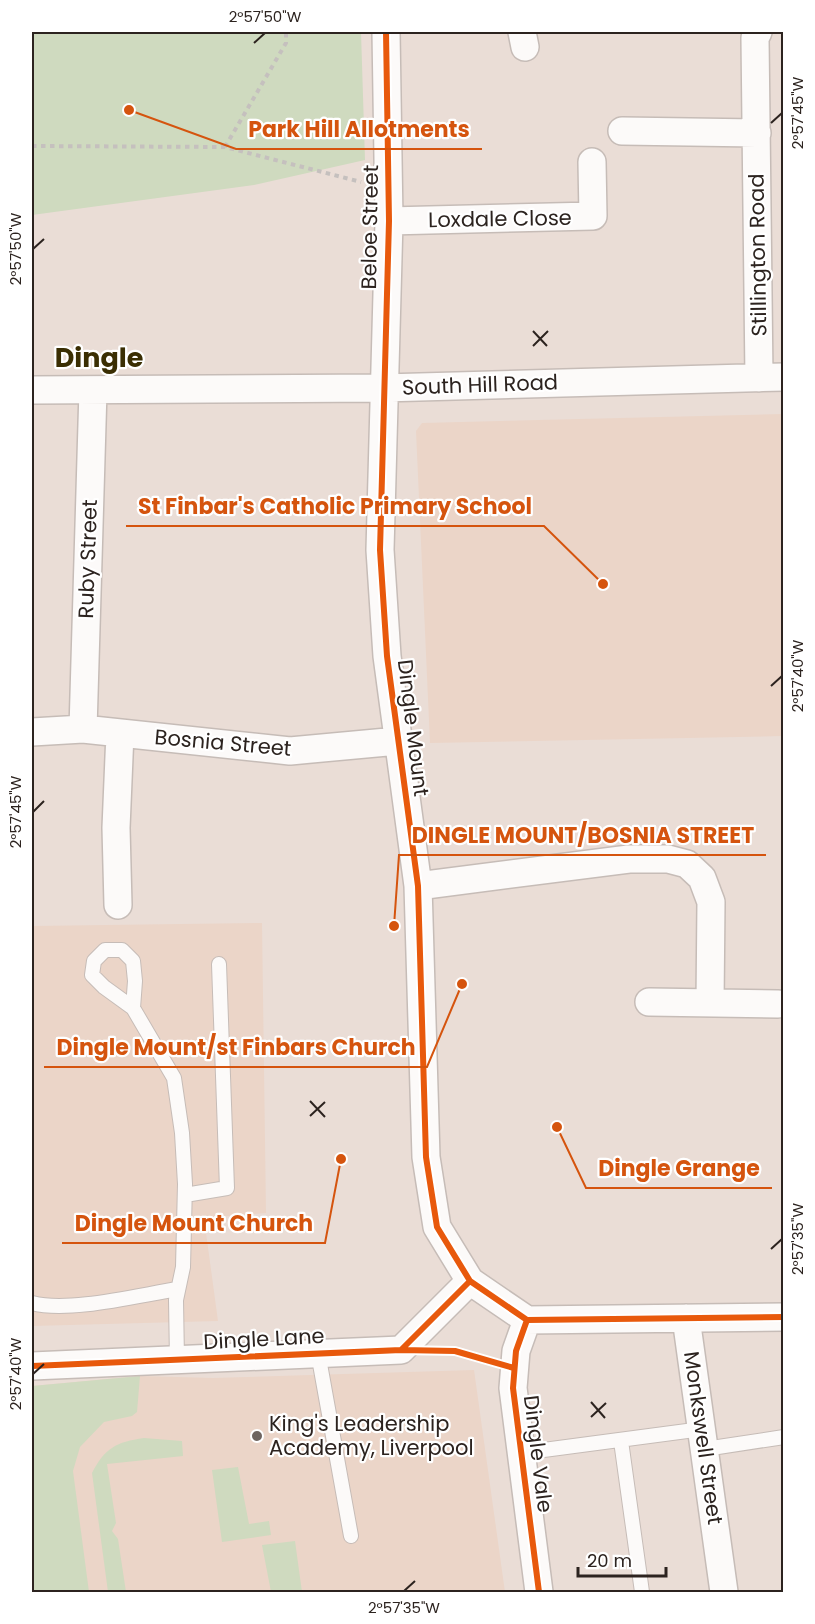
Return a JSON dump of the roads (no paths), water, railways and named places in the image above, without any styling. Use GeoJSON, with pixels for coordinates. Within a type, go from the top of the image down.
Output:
{"type":"FeatureCollection","features":[{"type":"Feature","properties":{"kind":"street","name":"Beloe Street"},"geometry":{"type":"LineString","coordinates":[[383,388],[389,221],[386,32]]}},
{"type":"Feature","properties":{"kind":"street","name":"Stillington Road"},"geometry":{"type":"LineString","coordinates":[[758,32],[755,38],[757,133],[771,378]]}},
{"type":"Feature","properties":{"kind":"street"},"geometry":{"type":"LineString","coordinates":[[622,131],[757,133]]}},
{"type":"Feature","properties":{"kind":"street","name":"Loxdale Close"},"geometry":{"type":"LineString","coordinates":[[389,221],[593,216],[592,162]]}},
{"type":"Feature","properties":{"kind":"street","name":"South Hill Road"},"geometry":{"type":"LineString","coordinates":[[32,390],[383,388],[771,378]]}},
{"type":"Feature","properties":{"kind":"street","name":"Dingle Mount"},"geometry":{"type":"LineString","coordinates":[[383,388],[380,550],[387,656],[418,886],[426,1157],[437,1227],[470,1281],[527,1320]]}},
{"type":"Feature","properties":{"kind":"street","name":"Ruby Street"},"geometry":{"type":"LineString","coordinates":[[82,729],[93,390]]}},
{"type":"Feature","properties":{"kind":"street","name":"Bosnia Street"},"geometry":{"type":"LineString","coordinates":[[32,732],[82,729],[290,751],[398,741]]}},
{"type":"Feature","properties":{"kind":"street"},"geometry":{"type":"LineString","coordinates":[[118,905],[116,828],[120,733]]}},
{"type":"Feature","properties":{"kind":"street"},"geometry":{"type":"LineString","coordinates":[[418,886],[629,859],[668,859],[687,864],[702,878],[711,902],[710,1003]]}},
{"type":"Feature","properties":{"kind":"street"},"geometry":{"type":"LineString","coordinates":[[649,1002],[778,1004]]}},
{"type":"Feature","properties":{"kind":"street","name":"Dingle Lane"},"geometry":{"type":"LineString","coordinates":[[32,1366],[401,1350],[470,1281]]}},
{"type":"Feature","properties":{"kind":"street"},"geometry":{"type":"LineString","coordinates":[[527,1320],[783,1317]]}},
{"type":"Feature","properties":{"kind":"street","name":"Monkswell Street"},"geometry":{"type":"LineString","coordinates":[[686,1318],[724,1593]]}},
{"type":"Feature","properties":{"kind":"street","name":"Dingle Vale"},"geometry":{"type":"LineString","coordinates":[[527,1320],[516,1351],[513,1389],[539,1593]]}},
{"type":"Feature","properties":{"kind":"lane"},"geometry":{"type":"LineString","coordinates":[[185,1195],[227,1188],[219,964]]}},
{"type":"Feature","properties":{"kind":"lane"},"geometry":{"type":"LineString","coordinates":[[133,1008],[174,1078],[182,1133],[185,1195],[183,1267],[176,1306],[177,1360]]}},
{"type":"Feature","properties":{"kind":"lane"},"geometry":{"type":"LineString","coordinates":[[32,1303],[44,1306],[79,1304],[178,1289]]}},
{"type":"Feature","properties":{"kind":"lane"},"geometry":{"type":"LineString","coordinates":[[318,1353],[351,1536]]}},
{"type":"Feature","properties":{"kind":"lane"},"geometry":{"type":"LineString","coordinates":[[521,1453],[621,1441],[783,1437]]}},
{"type":"Feature","properties":{"kind":"lane"},"geometry":{"type":"LineString","coordinates":[[621,1441],[642,1593]]}},
{"type":"Feature","properties":{"kind":"place","name":"Park Hill Allotments"},"geometry":{"type":"Point","coordinates":[129,110]}},
{"type":"Feature","properties":{"kind":"place","name":"St Finbar's Catholic Primary School"},"geometry":{"type":"Point","coordinates":[603,584]}},
{"type":"Feature","properties":{"kind":"place","name":"DINGLE MOUNT/BOSNIA STREET"},"geometry":{"type":"Point","coordinates":[394,926]}},
{"type":"Feature","properties":{"kind":"place","name":"Dingle Mount/st Finbars Church"},"geometry":{"type":"Point","coordinates":[462,984]}},
{"type":"Feature","properties":{"kind":"place","name":"Dingle Grange"},"geometry":{"type":"Point","coordinates":[557,1127]}},
{"type":"Feature","properties":{"kind":"place","name":"Dingle Mount Church"},"geometry":{"type":"Point","coordinates":[341,1159]}},
{"type":"Feature","properties":{"kind":"place","name":"King's Leadership Academy, Liverpool"},"geometry":{"type":"Point","coordinates":[257,1436]}},
{"type":"Feature","properties":{"kind":"district","name":"Dingle"},"geometry":{"type":"Point","coordinates":[99,358]}}]}
